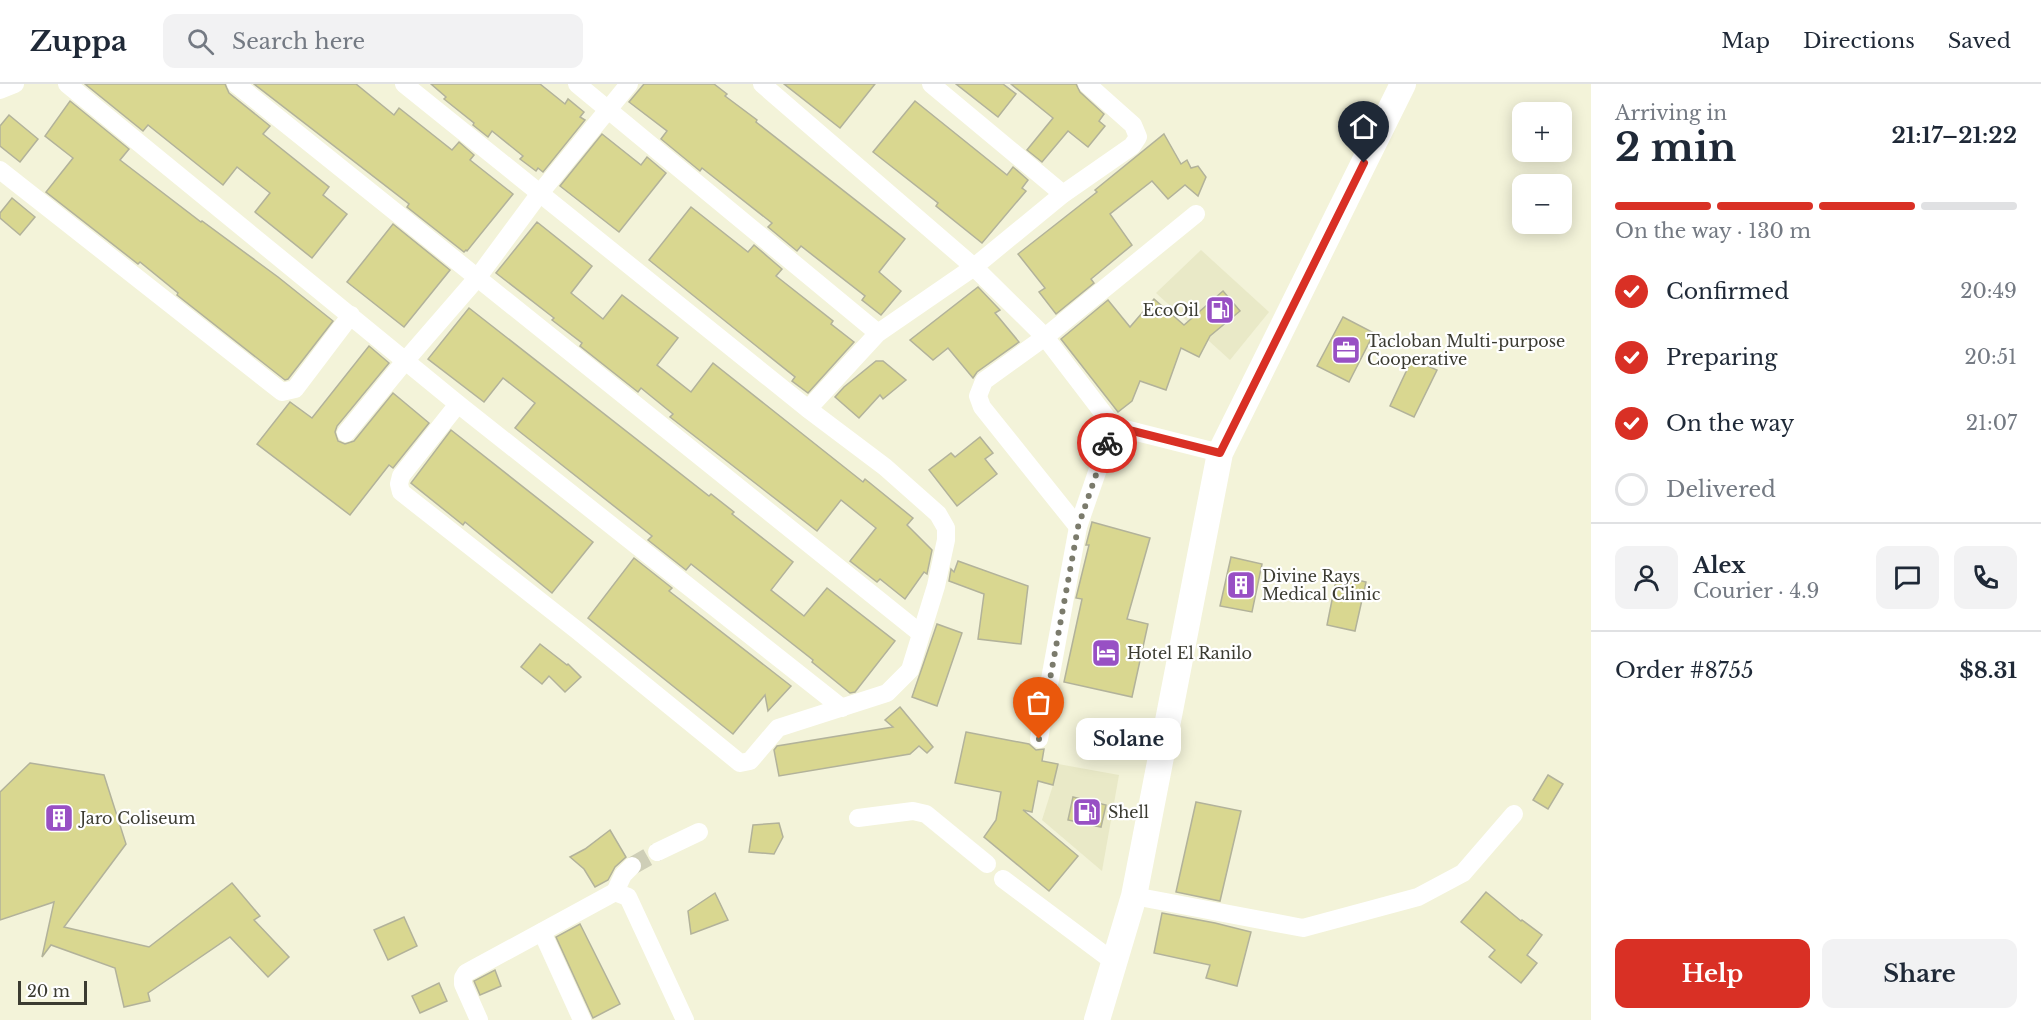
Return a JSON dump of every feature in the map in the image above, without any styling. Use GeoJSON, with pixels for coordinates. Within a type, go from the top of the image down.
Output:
{"type":"FeatureCollection","features":[{"type":"Feature","properties":{"kind":"main road"},"geometry":{"type":"LineString","coordinates":[[1097,1020],[1134,896],[1220,453],[1403,84]]}},
{"type":"Feature","properties":{"kind":"street"},"geometry":{"type":"LineString","coordinates":[[0,90],[15,84]]}},
{"type":"Feature","properties":{"kind":"street"},"geometry":{"type":"LineString","coordinates":[[67,84],[458,404],[842,708]]}},
{"type":"Feature","properties":{"kind":"street"},"geometry":{"type":"LineString","coordinates":[[236,84],[920,633]]}},
{"type":"Feature","properties":{"kind":"street"},"geometry":{"type":"LineString","coordinates":[[404,84],[808,409],[894,475],[938,514],[945,528],[946,540],[936,586],[910,670],[887,693],[778,728],[750,761],[740,763],[578,631],[401,492],[399,484],[401,476],[458,404]]}},
{"type":"Feature","properties":{"kind":"street"},"geometry":{"type":"LineString","coordinates":[[577,84],[878,333]]}},
{"type":"Feature","properties":{"kind":"street"},"geometry":{"type":"LineString","coordinates":[[346,433],[478,278],[540,193],[629,84]]}},
{"type":"Feature","properties":{"kind":"street"},"geometry":{"type":"LineString","coordinates":[[931,84],[1063,194]]}},
{"type":"Feature","properties":{"kind":"street"},"geometry":{"type":"LineString","coordinates":[[808,409],[878,333],[974,267],[1063,194],[1132,146],[1138,137],[1133,125],[1087,84]]}},
{"type":"Feature","properties":{"kind":"street"},"geometry":{"type":"LineString","coordinates":[[770,86],[974,267],[1044,337],[1113,426],[1220,453]]}},
{"type":"Feature","properties":{"kind":"street"},"geometry":{"type":"LineString","coordinates":[[0,170],[282,392],[295,388],[351,315]]}},
{"type":"Feature","properties":{"kind":"street"},"geometry":{"type":"LineString","coordinates":[[1078,527],[982,407],[978,396],[984,381],[1044,337],[1196,214]]}},
{"type":"Feature","properties":{"kind":"street"},"geometry":{"type":"LineString","coordinates":[[1039,739],[1078,527],[1113,426]]}},
{"type":"Feature","properties":{"kind":"street"},"geometry":{"type":"LineString","coordinates":[[858,818],[913,811],[926,814],[987,864]]}},
{"type":"Feature","properties":{"kind":"street"},"geometry":{"type":"LineString","coordinates":[[1134,896],[1303,928],[1418,897],[1463,873],[1514,814]]}},
{"type":"Feature","properties":{"kind":"street"},"geometry":{"type":"LineString","coordinates":[[657,852],[699,831]]}},
{"type":"Feature","properties":{"kind":"street"},"geometry":{"type":"LineString","coordinates":[[479,1020],[463,984],[466,973],[615,892],[622,875],[632,866]]}},
{"type":"Feature","properties":{"kind":"street"},"geometry":{"type":"LineString","coordinates":[[1003,879],[1114,962]]}},
{"type":"Feature","properties":{"kind":"street"},"geometry":{"type":"LineString","coordinates":[[615,892],[628,897],[685,1020]]}},
{"type":"Feature","properties":{"kind":"street"},"geometry":{"type":"LineString","coordinates":[[542,932],[582,1020]]}},
{"type":"Feature","properties":{"kind":"shaded area"},"geometry":{"type":"Polygon","coordinates":[[[1201,250],[1269,312],[1230,360],[1156,293],[1201,250]]]}},
{"type":"Feature","properties":{"kind":"shaded area"},"geometry":{"type":"Polygon","coordinates":[[[1047,762],[1119,775],[1102,871],[1042,820],[1053,785],[1042,783],[1047,762]]]}},
{"type":"Feature","properties":{"kind":"building"},"geometry":{"type":"Polygon","coordinates":[[[85,84],[225,84],[229,93],[270,126],[263,134],[329,187],[323,195],[347,214],[312,258],[255,212],[270,193],[237,167],[223,185],[148,125],[143,131],[85,84]]]}},
{"type":"Feature","properties":{"kind":"building"},"geometry":{"type":"Polygon","coordinates":[[[254,84],[356,84],[394,115],[399,108],[452,150],[459,142],[474,155],[470,160],[513,194],[464,252],[407,207],[409,204],[254,84]]]}},
{"type":"Feature","properties":{"kind":"building"},"geometry":{"type":"Polygon","coordinates":[[[431,84],[540,84],[565,104],[568,99],[584,112],[580,117],[585,120],[543,172],[538,168],[536,171],[520,159],[523,156],[492,131],[488,137],[473,125],[474,123],[444,99],[446,97],[431,84]]]}},
{"type":"Feature","properties":{"kind":"building"},"geometry":{"type":"Polygon","coordinates":[[[644,84],[714,84],[727,94],[725,96],[757,120],[756,122],[905,239],[879,272],[901,291],[881,315],[862,300],[865,296],[801,246],[797,251],[768,227],[772,223],[702,168],[700,171],[661,139],[667,131],[629,102],[644,84]]]}},
{"type":"Feature","properties":{"kind":"building"},"geometry":{"type":"Polygon","coordinates":[[[784,84],[875,84],[840,128],[784,84]]]}},
{"type":"Feature","properties":{"kind":"building"},"geometry":{"type":"Polygon","coordinates":[[[956,84],[1003,84],[1016,94],[998,117],[956,84]]]}},
{"type":"Feature","properties":{"kind":"building"},"geometry":{"type":"Polygon","coordinates":[[[1011,84],[1076,84],[1080,92],[1104,114],[1099,121],[1105,126],[1088,147],[1068,131],[1042,162],[1027,150],[1053,118],[1011,84]]]}},
{"type":"Feature","properties":{"kind":"building"},"geometry":{"type":"Polygon","coordinates":[[[70,101],[129,149],[120,160],[278,277],[333,321],[288,379],[285,380],[177,295],[178,293],[140,262],[138,264],[46,192],[73,158],[45,136],[70,101]]]}},
{"type":"Feature","properties":{"kind":"building"},"geometry":{"type":"Polygon","coordinates":[[[915,101],[1007,175],[1013,167],[1028,180],[1022,188],[1026,191],[982,243],[936,206],[938,203],[873,152],[915,101]]]}},
{"type":"Feature","properties":{"kind":"building"},"geometry":{"type":"Polygon","coordinates":[[[9,115],[38,139],[20,162],[0,146],[0,126],[9,115]]]}},
{"type":"Feature","properties":{"kind":"building"},"geometry":{"type":"Polygon","coordinates":[[[602,134],[641,165],[647,157],[666,173],[619,232],[560,186],[602,134]]]}},
{"type":"Feature","properties":{"kind":"building"},"geometry":{"type":"Polygon","coordinates":[[[1164,134],[1181,164],[1187,160],[1191,168],[1198,166],[1206,177],[1198,196],[1185,185],[1168,199],[1152,181],[1110,214],[1132,245],[1091,279],[1094,283],[1056,314],[1039,292],[1045,288],[1018,254],[1097,192],[1095,190],[1164,134]]]}},
{"type":"Feature","properties":{"kind":"building"},"geometry":{"type":"Polygon","coordinates":[[[12,198],[35,217],[20,235],[0,218],[0,213],[12,198]]]}},
{"type":"Feature","properties":{"kind":"building"},"geometry":{"type":"Polygon","coordinates":[[[691,207],[748,252],[754,245],[782,269],[776,276],[833,321],[831,324],[854,342],[808,393],[792,381],[795,377],[649,260],[691,207]]]}},
{"type":"Feature","properties":{"kind":"building"},"geometry":{"type":"Polygon","coordinates":[[[537,222],[592,266],[571,293],[603,319],[622,295],[678,338],[657,365],[691,392],[713,363],[863,482],[865,479],[913,518],[907,525],[932,550],[927,574],[924,572],[905,599],[880,579],[877,582],[850,561],[876,528],[841,500],[817,531],[670,417],[673,414],[641,388],[638,392],[580,346],[582,343],[552,320],[554,318],[496,273],[537,222]]]}},
{"type":"Feature","properties":{"kind":"building"},"geometry":{"type":"Polygon","coordinates":[[[393,224],[450,270],[404,327],[347,282],[393,224]]]}},
{"type":"Feature","properties":{"kind":"building"},"geometry":{"type":"Polygon","coordinates":[[[978,287],[1000,310],[995,313],[1019,342],[977,372],[973,378],[948,348],[933,360],[910,340],[978,287]]]}},
{"type":"Feature","properties":{"kind":"building"},"geometry":{"type":"Polygon","coordinates":[[[1223,291],[1240,311],[1210,336],[1199,357],[1181,348],[1166,390],[1140,381],[1132,401],[1118,412],[1061,339],[1108,300],[1130,327],[1154,299],[1184,325],[1223,291]]]}},
{"type":"Feature","properties":{"kind":"building"},"geometry":{"type":"Polygon","coordinates":[[[469,308],[709,496],[711,494],[734,512],[732,514],[793,562],[771,590],[804,616],[827,588],[895,641],[855,692],[850,693],[812,662],[813,660],[691,564],[686,570],[648,540],[652,536],[515,428],[535,403],[503,378],[484,402],[428,359],[469,308]]]}},
{"type":"Feature","properties":{"kind":"building","name":"Tacloban Multi-purpose Cooperative"},"geometry":{"type":"Polygon","coordinates":[[[1343,317],[1374,333],[1349,382],[1317,366],[1343,317]]]}},
{"type":"Feature","properties":{"kind":"building"},"geometry":{"type":"Polygon","coordinates":[[[369,346],[389,363],[337,426],[335,432],[338,441],[345,444],[354,441],[393,393],[429,423],[393,468],[389,465],[350,515],[257,444],[290,402],[312,418],[369,346]]]}},
{"type":"Feature","properties":{"kind":"building"},"geometry":{"type":"Polygon","coordinates":[[[1412,359],[1437,370],[1414,417],[1390,406],[1412,359]]]}},
{"type":"Feature","properties":{"kind":"building"},"geometry":{"type":"Polygon","coordinates":[[[876,361],[883,361],[906,380],[883,399],[880,395],[859,418],[835,397],[876,361]]]}},
{"type":"Feature","properties":{"kind":"building"},"geometry":{"type":"Polygon","coordinates":[[[451,430],[593,542],[552,593],[465,522],[463,525],[411,483],[451,430]]]}},
{"type":"Feature","properties":{"kind":"building"},"geometry":{"type":"Polygon","coordinates":[[[980,437],[993,453],[985,459],[997,474],[957,506],[929,470],[951,453],[955,457],[980,437]]]}},
{"type":"Feature","properties":{"kind":"building"},"geometry":{"type":"Polygon","coordinates":[[[1092,522],[1150,538],[1127,619],[1148,624],[1132,697],[1064,682],[1082,599],[1076,598],[1089,545],[1086,545],[1092,522]]]}},
{"type":"Feature","properties":{"kind":"building","name":"Divine Rays Medical Clinic"},"geometry":{"type":"Polygon","coordinates":[[[1231,557],[1262,564],[1252,612],[1220,606],[1231,557]]]}},
{"type":"Feature","properties":{"kind":"building"},"geometry":{"type":"Polygon","coordinates":[[[634,558],[672,588],[669,591],[791,686],[768,711],[765,695],[733,734],[588,618],[634,558]]]}},
{"type":"Feature","properties":{"kind":"building"},"geometry":{"type":"Polygon","coordinates":[[[958,561],[1028,586],[1021,644],[978,639],[984,594],[949,581],[951,569],[954,572],[958,561]]]}},
{"type":"Feature","properties":{"kind":"building"},"geometry":{"type":"Polygon","coordinates":[[[1337,575],[1366,582],[1355,631],[1327,625],[1337,575]]]}},
{"type":"Feature","properties":{"kind":"building"},"geometry":{"type":"Polygon","coordinates":[[[937,624],[962,633],[937,706],[912,697],[937,624]]]}},
{"type":"Feature","properties":{"kind":"building"},"geometry":{"type":"Polygon","coordinates":[[[540,644],[568,664],[581,677],[565,692],[549,676],[542,684],[521,667],[540,644]]]}},
{"type":"Feature","properties":{"kind":"building"},"geometry":{"type":"Polygon","coordinates":[[[900,707],[933,747],[927,753],[919,746],[910,754],[779,776],[774,750],[777,746],[893,727],[885,720],[900,707]]]}},
{"type":"Feature","properties":{"kind":"building"},"geometry":{"type":"Polygon","coordinates":[[[966,732],[1029,744],[1036,750],[1044,749],[1042,761],[1058,764],[1053,785],[1038,781],[1032,812],[1023,810],[1078,856],[1049,891],[984,837],[996,820],[1001,792],[955,783],[966,732]]]}},
{"type":"Feature","properties":{"kind":"building"},"geometry":{"type":"Polygon","coordinates":[[[30,763],[104,775],[126,844],[64,927],[149,947],[232,883],[260,916],[254,920],[289,957],[268,977],[230,937],[148,993],[150,1001],[124,1007],[115,968],[51,945],[42,957],[54,902],[0,920],[0,792],[30,763]]]}},
{"type":"Feature","properties":{"kind":"building"},"geometry":{"type":"Polygon","coordinates":[[[1548,775],[1563,784],[1548,809],[1533,800],[1548,775]]]}},
{"type":"Feature","properties":{"kind":"building","name":"Shell"},"geometry":{"type":"Polygon","coordinates":[[[1073,797],[1106,805],[1101,827],[1068,820],[1073,797]]]}},
{"type":"Feature","properties":{"kind":"building"},"geometry":{"type":"Polygon","coordinates":[[[1196,802],[1241,811],[1220,901],[1176,892],[1196,802]]]}},
{"type":"Feature","properties":{"kind":"building"},"geometry":{"type":"Polygon","coordinates":[[[779,823],[783,837],[774,854],[749,852],[753,825],[779,823]]]}},
{"type":"Feature","properties":{"kind":"building"},"geometry":{"type":"Polygon","coordinates":[[[610,830],[626,857],[615,867],[608,880],[595,887],[584,869],[570,857],[610,830]]]}},
{"type":"Feature","properties":{"kind":"building"},"geometry":{"type":"Polygon","coordinates":[[[1486,892],[1542,935],[1527,955],[1537,963],[1521,983],[1489,957],[1495,950],[1461,922],[1486,892]]]}},
{"type":"Feature","properties":{"kind":"building"},"geometry":{"type":"Polygon","coordinates":[[[715,893],[728,920],[691,934],[688,911],[715,893]]]}},
{"type":"Feature","properties":{"kind":"building"},"geometry":{"type":"Polygon","coordinates":[[[1162,913],[1251,932],[1237,986],[1206,978],[1210,965],[1154,953],[1162,913]]]}},
{"type":"Feature","properties":{"kind":"building"},"geometry":{"type":"Polygon","coordinates":[[[404,917],[417,946],[388,960],[374,930],[404,917]]]}},
{"type":"Feature","properties":{"kind":"building"},"geometry":{"type":"Polygon","coordinates":[[[580,924],[620,1004],[593,1018],[556,937],[580,924]]]}},
{"type":"Feature","properties":{"kind":"building"},"geometry":{"type":"Polygon","coordinates":[[[495,970],[501,986],[480,995],[474,981],[495,970]]]}},
{"type":"Feature","properties":{"kind":"building"},"geometry":{"type":"Polygon","coordinates":[[[439,983],[447,1001],[420,1013],[412,996],[439,983]]]}},
{"type":"Feature","properties":{"kind":"tunnel"},"geometry":{"type":"LineString","coordinates":[[632,866],[657,852]]}},
{"type":"Feature","properties":{"kind":"way so far"},"geometry":{"type":"LineString","coordinates":[[1039,739],[1078,527],[1107,443]]}},
{"type":"Feature","properties":{"kind":"place","name":"EcoOil"},"geometry":{"type":"Point","coordinates":[1220,310]}},
{"type":"Feature","properties":{"kind":"place","name":"Tacloban Multi-purpose Cooperative"},"geometry":{"type":"Point","coordinates":[1346,350]}},
{"type":"Feature","properties":{"kind":"place","name":"Divine Rays Medical Clinic"},"geometry":{"type":"Point","coordinates":[1241,585]}},
{"type":"Feature","properties":{"kind":"place","name":"Hotel El Ranilo"},"geometry":{"type":"Point","coordinates":[1106,653]}},
{"type":"Feature","properties":{"kind":"place","name":"Solane"},"geometry":{"type":"Point","coordinates":[1039,739]}},
{"type":"Feature","properties":{"kind":"place","name":"Shell"},"geometry":{"type":"Point","coordinates":[1087,812]}},
{"type":"Feature","properties":{"kind":"place","name":"Jaro Coliseum"},"geometry":{"type":"Point","coordinates":[59,818]}},
{"type":"Feature","properties":{"kind":"route"},"geometry":{"type":"LineString","coordinates":[[1107,443],[1113,426],[1152,438],[1220,453],[1364,163]]}}]}
